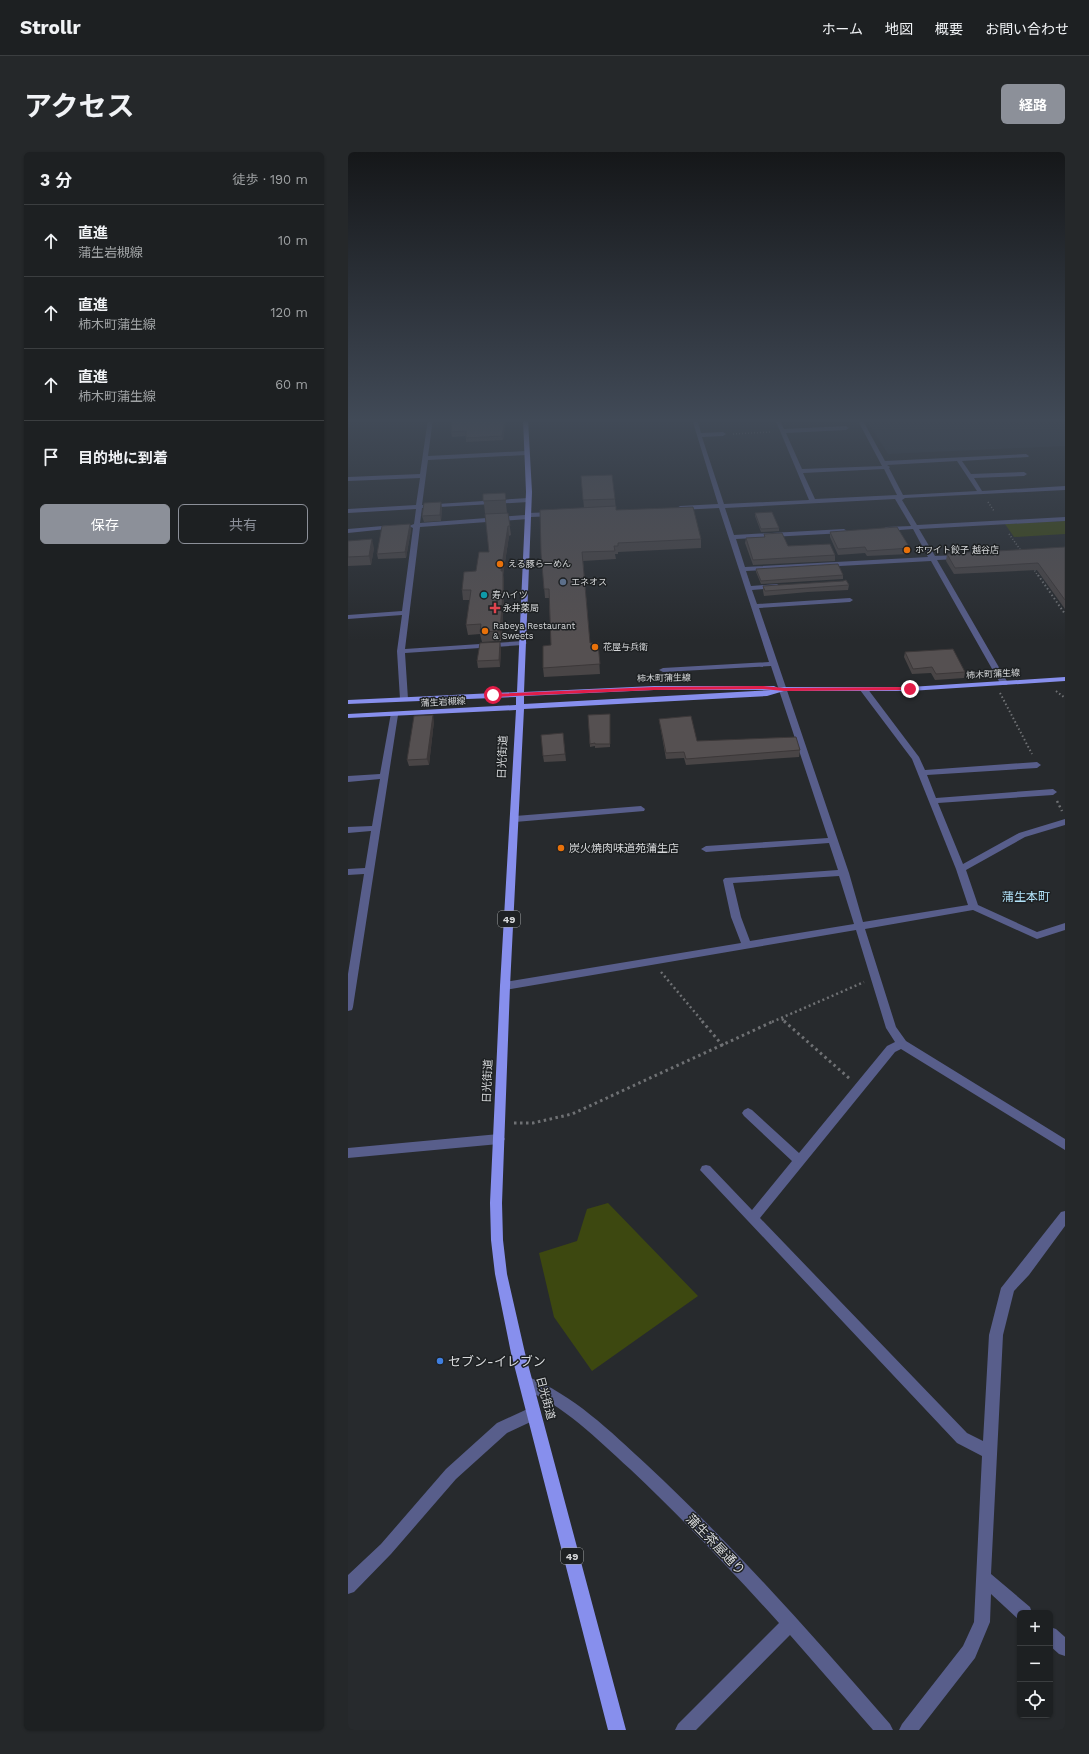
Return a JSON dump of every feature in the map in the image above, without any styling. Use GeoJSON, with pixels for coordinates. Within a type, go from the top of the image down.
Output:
{"type":"FeatureCollection","features":[{"type":"Feature","properties":{"kind":"main road","name":"日光街道"},"geometry":{"type":"LineString","coordinates":[[528,493],[520,708],[505,986],[496,1203],[497,1240],[501,1274],[526,1383],[617,1730]]}},
{"type":"Feature","properties":{"kind":"main road","name":"柿木町蒲生線"},"geometry":{"type":"LineString","coordinates":[[803,689],[864,690],[1065,679]]}},
{"type":"Feature","properties":{"kind":"main road","name":"柿木町蒲生線"},"geometry":{"type":"LineString","coordinates":[[520,694],[654,688],[763,687],[784,690]]}},
{"type":"Feature","properties":{"kind":"main road","name":"蒲生岩槻線"},"geometry":{"type":"LineString","coordinates":[[348,716],[394,715],[767,694],[784,690],[803,689]]}},
{"type":"Feature","properties":{"kind":"main road","name":"蒲生岩槻線"},"geometry":{"type":"LineString","coordinates":[[348,702],[520,694]]}},
{"type":"Feature","properties":{"kind":"street"},"geometry":{"type":"LineString","coordinates":[[404,699],[401,651],[421,493]]}},
{"type":"Feature","properties":{"kind":"street"},"geometry":{"type":"LineString","coordinates":[[718,493],[742,569],[834,840],[891,1028],[902,1044],[1065,1145]]}},
{"type":"Feature","properties":{"kind":"street"},"geometry":{"type":"LineString","coordinates":[[809,493],[813,502]]}},
{"type":"Feature","properties":{"kind":"street"},"geometry":{"type":"LineString","coordinates":[[898,493],[914,528],[934,558],[1004,683]]}},
{"type":"Feature","properties":{"kind":"street"},"geometry":{"type":"LineString","coordinates":[[675,508],[987,493]]}},
{"type":"Feature","properties":{"kind":"street"},"geometry":{"type":"LineString","coordinates":[[348,511],[528,500]]}},
{"type":"Feature","properties":{"kind":"street"},"geometry":{"type":"LineString","coordinates":[[348,531],[565,514]]}},
{"type":"Feature","properties":{"kind":"street"},"geometry":{"type":"LineString","coordinates":[[876,530],[1065,520]]}},
{"type":"Feature","properties":{"kind":"street"},"geometry":{"type":"LineString","coordinates":[[732,537],[852,531]]}},
{"type":"Feature","properties":{"kind":"street"},"geometry":{"type":"LineString","coordinates":[[742,569],[971,556]]}},
{"type":"Feature","properties":{"kind":"street"},"geometry":{"type":"LineString","coordinates":[[749,588],[788,585]]}},
{"type":"Feature","properties":{"kind":"street"},"geometry":{"type":"LineString","coordinates":[[755,606],[850,600]]}},
{"type":"Feature","properties":{"kind":"street"},"geometry":{"type":"LineString","coordinates":[[348,617],[406,613]]}},
{"type":"Feature","properties":{"kind":"street"},"geometry":{"type":"LineString","coordinates":[[401,651],[522,644]]}},
{"type":"Feature","properties":{"kind":"street"},"geometry":{"type":"LineString","coordinates":[[663,670],[775,664]]}},
{"type":"Feature","properties":{"kind":"street"},"geometry":{"type":"LineString","coordinates":[[864,690],[916,759],[961,869],[974,907]]}},
{"type":"Feature","properties":{"kind":"street"},"geometry":{"type":"LineString","coordinates":[[348,1007],[394,715]]}},
{"type":"Feature","properties":{"kind":"street"},"geometry":{"type":"LineString","coordinates":[[922,773],[1038,765]]}},
{"type":"Feature","properties":{"kind":"street"},"geometry":{"type":"LineString","coordinates":[[348,779],[385,776]]}},
{"type":"Feature","properties":{"kind":"street"},"geometry":{"type":"LineString","coordinates":[[933,801],[1053,792]]}},
{"type":"Feature","properties":{"kind":"street"},"geometry":{"type":"LineString","coordinates":[[515,819],[641,810]]}},
{"type":"Feature","properties":{"kind":"street"},"geometry":{"type":"LineString","coordinates":[[961,869],[1022,835],[1065,822]]}},
{"type":"Feature","properties":{"kind":"street"},"geometry":{"type":"LineString","coordinates":[[348,830],[377,828]]}},
{"type":"Feature","properties":{"kind":"street"},"geometry":{"type":"LineString","coordinates":[[706,849],[834,840]]}},
{"type":"Feature","properties":{"kind":"street"},"geometry":{"type":"LineString","coordinates":[[348,872],[369,871]]}},
{"type":"Feature","properties":{"kind":"street"},"geometry":{"type":"LineString","coordinates":[[746,944],[736,917],[728,880],[844,873]]}},
{"type":"Feature","properties":{"kind":"street"},"geometry":{"type":"LineString","coordinates":[[505,986],[746,944],[974,907],[1037,936],[1065,926]]}},
{"type":"Feature","properties":{"kind":"street"},"geometry":{"type":"LineString","coordinates":[[753,1218],[861,1088],[891,1049],[902,1044]]}},
{"type":"Feature","properties":{"kind":"street"},"geometry":{"type":"LineString","coordinates":[[748,1113],[800,1161]]}},
{"type":"Feature","properties":{"kind":"street"},"geometry":{"type":"LineString","coordinates":[[348,1153],[499,1139]]}},
{"type":"Feature","properties":{"kind":"street"},"geometry":{"type":"LineString","coordinates":[[706,1170],[962,1438],[989,1452]]}},
{"type":"Feature","properties":{"kind":"street"},"geometry":{"type":"LineString","coordinates":[[908,1730],[969,1652],[982,1622],[982,1577],[996,1335],[1008,1288],[1024,1272],[1065,1216]]}},
{"type":"Feature","properties":{"kind":"street","name":"蒲生茶屋通り"},"geometry":{"type":"LineString","coordinates":[[526,1383],[542,1388],[558,1396],[640,1469],[710,1536],[884,1730]]}},
{"type":"Feature","properties":{"kind":"street"},"geometry":{"type":"LineString","coordinates":[[348,1586],[386,1549],[451,1474],[502,1428],[534,1413]]}},
{"type":"Feature","properties":{"kind":"street"},"geometry":{"type":"LineString","coordinates":[[982,1577],[1020,1610]]}},
{"type":"Feature","properties":{"kind":"street"},"geometry":{"type":"LineString","coordinates":[[684,1730],[790,1624]]}},
{"type":"Feature","properties":{"kind":"street"},"geometry":{"type":"LineString","coordinates":[[1053,1638],[1065,1648]]}},
{"type":"Feature","properties":{"kind":"path"},"geometry":{"type":"LineString","coordinates":[[981,493],[1025,556]]}},
{"type":"Feature","properties":{"kind":"path"},"geometry":{"type":"LineString","coordinates":[[1029,562],[1065,614]]}},
{"type":"Feature","properties":{"kind":"path"},"geometry":{"type":"LineString","coordinates":[[652,960],[723,1046]]}},
{"type":"Feature","properties":{"kind":"path"},"geometry":{"type":"LineString","coordinates":[[500,1124],[533,1123],[572,1114],[782,1019],[807,1006],[876,978]]}},
{"type":"Feature","properties":{"kind":"path"},"geometry":{"type":"LineString","coordinates":[[782,1019],[861,1088]]}},
{"type":"Feature","properties":{"kind":"green space"},"geometry":{"type":"Polygon","coordinates":[[[1065,521],[1065,534],[1014,537],[1005,524],[1065,521]]]}},
{"type":"Feature","properties":{"kind":"green space"},"geometry":{"type":"Polygon","coordinates":[[[608,1203],[698,1296],[592,1371],[554,1317],[539,1253],[577,1241],[587,1209],[608,1203]]]}},
{"type":"Feature","properties":{"kind":"building"},"geometry":{"type":"Polygon","coordinates":[[[505,493],[506,500],[483,501],[483,494],[505,493]]]}},
{"type":"Feature","properties":{"kind":"building"},"geometry":{"type":"Polygon","coordinates":[[[582,493],[614,493],[615,499],[583,500],[582,493]]]}},
{"type":"Feature","properties":{"kind":"building"},"geometry":{"type":"Polygon","coordinates":[[[441,502],[440,515],[422,516],[424,503],[441,502]]]}},
{"type":"Feature","properties":{"kind":"building"},"geometry":{"type":"Polygon","coordinates":[[[616,506],[616,510],[693,507],[701,539],[618,543],[618,546],[614,546],[615,551],[582,552],[590,643],[598,643],[600,664],[543,668],[543,646],[551,645],[549,589],[544,589],[540,510],[616,506]]]}},
{"type":"Feature","properties":{"kind":"building"},"geometry":{"type":"Polygon","coordinates":[[[772,512],[779,528],[761,529],[755,513],[772,512]]]}},
{"type":"Feature","properties":{"kind":"building"},"geometry":{"type":"Polygon","coordinates":[[[508,513],[510,526],[508,526],[501,571],[503,571],[503,592],[500,631],[480,632],[481,624],[466,625],[471,590],[462,590],[464,572],[476,571],[479,552],[489,552],[485,514],[508,513]]]}},
{"type":"Feature","properties":{"kind":"building"},"geometry":{"type":"Polygon","coordinates":[[[410,524],[405,552],[377,554],[382,526],[410,524]]]}},
{"type":"Feature","properties":{"kind":"building"},"geometry":{"type":"Polygon","coordinates":[[[897,527],[910,548],[867,551],[865,547],[838,549],[830,532],[883,528],[897,527]]]}},
{"type":"Feature","properties":{"kind":"building"},"geometry":{"type":"Polygon","coordinates":[[[782,533],[788,546],[830,544],[835,555],[753,560],[746,538],[765,537],[764,534],[782,533]]]}},
{"type":"Feature","properties":{"kind":"building"},"geometry":{"type":"Polygon","coordinates":[[[372,539],[369,556],[348,557],[348,541],[372,539]]]}},
{"type":"Feature","properties":{"kind":"building"},"geometry":{"type":"Polygon","coordinates":[[[1065,547],[1065,600],[1038,563],[955,568],[947,554],[1065,547]]]}},
{"type":"Feature","properties":{"kind":"building"},"geometry":{"type":"Polygon","coordinates":[[[838,564],[843,575],[761,581],[756,569],[838,564]]]}},
{"type":"Feature","properties":{"kind":"building"},"geometry":{"type":"Polygon","coordinates":[[[846,580],[849,585],[765,591],[763,586],[843,581],[846,580]]]}},
{"type":"Feature","properties":{"kind":"building"},"geometry":{"type":"Polygon","coordinates":[[[500,642],[499,660],[477,661],[480,643],[500,642]]]}},
{"type":"Feature","properties":{"kind":"building"},"geometry":{"type":"Polygon","coordinates":[[[953,649],[965,672],[936,674],[932,667],[913,669],[905,652],[953,649]]]}},
{"type":"Feature","properties":{"kind":"building"},"geometry":{"type":"Polygon","coordinates":[[[610,714],[610,744],[590,744],[588,715],[610,714]]]}},
{"type":"Feature","properties":{"kind":"building"},"geometry":{"type":"Polygon","coordinates":[[[433,715],[427,759],[407,760],[414,716],[433,715]]]}},
{"type":"Feature","properties":{"kind":"building"},"geometry":{"type":"Polygon","coordinates":[[[691,716],[697,741],[796,737],[800,750],[686,759],[684,752],[666,753],[659,719],[691,716]]]}},
{"type":"Feature","properties":{"kind":"building"},"geometry":{"type":"Polygon","coordinates":[[[563,733],[565,754],[543,756],[541,735],[563,733]]]}},
{"type":"Feature","properties":{"kind":"place","name":"ホワイト餃子 越谷店"},"geometry":{"type":"Point","coordinates":[907,550]}},
{"type":"Feature","properties":{"kind":"place","name":"える豚らーめん"},"geometry":{"type":"Point","coordinates":[500,564]}},
{"type":"Feature","properties":{"kind":"place","name":"エネオス"},"geometry":{"type":"Point","coordinates":[563,582]}},
{"type":"Feature","properties":{"kind":"place","name":"寿ハイツ"},"geometry":{"type":"Point","coordinates":[484,595]}},
{"type":"Feature","properties":{"kind":"place","name":"永井薬局"},"geometry":{"type":"Point","coordinates":[495,608]}},
{"type":"Feature","properties":{"kind":"place","name":"Rabeya Restaurant & Sweets"},"geometry":{"type":"Point","coordinates":[485,631]}},
{"type":"Feature","properties":{"kind":"place","name":"花屋与兵衛"},"geometry":{"type":"Point","coordinates":[595,647]}},
{"type":"Feature","properties":{"kind":"place","name":"炭火焼肉味道苑蒲生店"},"geometry":{"type":"Point","coordinates":[561,848]}},
{"type":"Feature","properties":{"kind":"place","name":"セブン-イレブン"},"geometry":{"type":"Point","coordinates":[440,1361]}},
{"type":"Feature","properties":{"kind":"district","name":"蒲生本町"},"geometry":{"type":"Point","coordinates":[1026,897]}},
{"type":"Feature","properties":{"kind":"route"},"geometry":{"type":"LineString","coordinates":[[493,695],[654,688],[763,687],[784,690],[910,689]]}}]}
